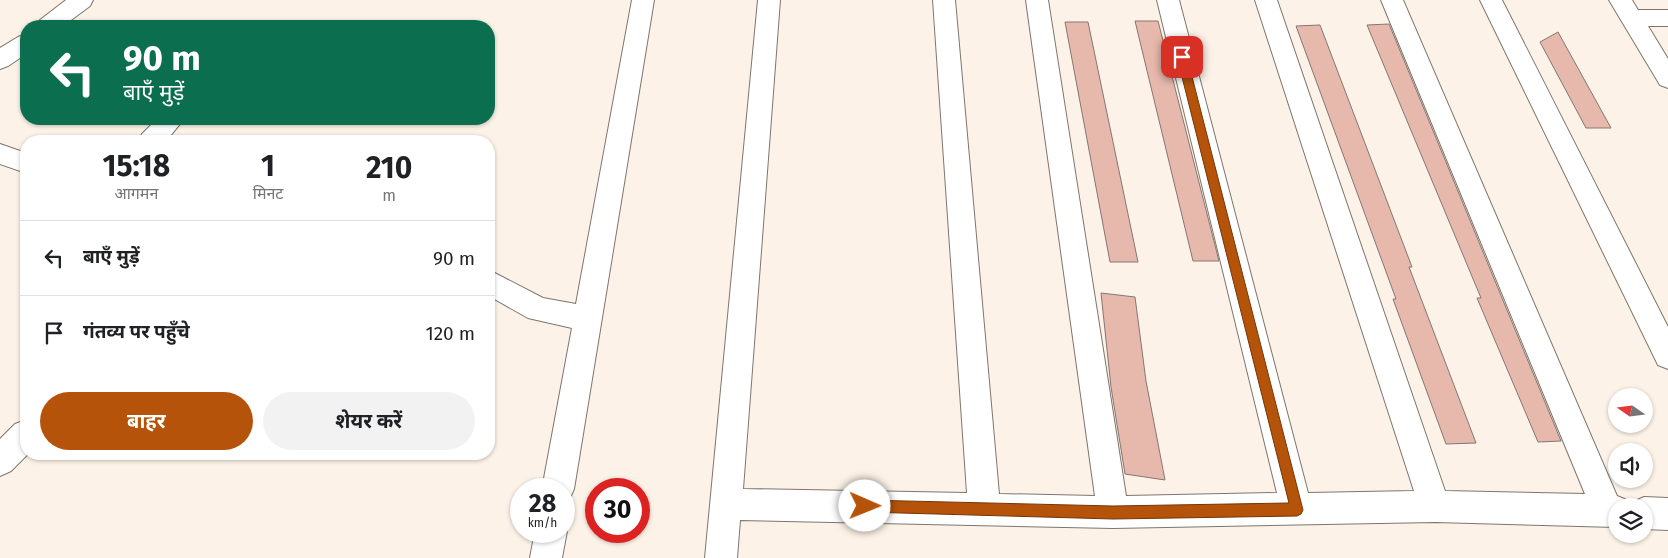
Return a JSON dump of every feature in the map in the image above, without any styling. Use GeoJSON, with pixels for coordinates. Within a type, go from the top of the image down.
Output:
{"type":"FeatureCollection","features":[{"type":"Feature","properties":{"kind":"street"},"geometry":{"type":"LineString","coordinates":[[56,20],[82,0]]}},
{"type":"Feature","properties":{"kind":"street"},"geometry":{"type":"LineString","coordinates":[[560,478],[643,0]]}},
{"type":"Feature","properties":{"kind":"street"},"geometry":{"type":"LineString","coordinates":[[721,558],[769,0]]}},
{"type":"Feature","properties":{"kind":"street"},"geometry":{"type":"LineString","coordinates":[[944,0],[984,508]]}},
{"type":"Feature","properties":{"kind":"street"},"geometry":{"type":"LineString","coordinates":[[1037,0],[1113,512]]}},
{"type":"Feature","properties":{"kind":"street"},"geometry":{"type":"LineString","coordinates":[[1168,0],[1297,510]]}},
{"type":"Feature","properties":{"kind":"street"},"geometry":{"type":"LineString","coordinates":[[1266,0],[1434,506]]}},
{"type":"Feature","properties":{"kind":"street"},"geometry":{"type":"LineString","coordinates":[[1392,0],[1608,502]]}},
{"type":"Feature","properties":{"kind":"street"},"geometry":{"type":"LineString","coordinates":[[1491,0],[1668,356]]}},
{"type":"Feature","properties":{"kind":"street"},"geometry":{"type":"LineString","coordinates":[[1626,9],[1668,18]]}},
{"type":"Feature","properties":{"kind":"street"},"geometry":{"type":"LineString","coordinates":[[1626,9],[1668,79]]}},
{"type":"Feature","properties":{"kind":"street"},"geometry":{"type":"LineString","coordinates":[[0,60],[20,46]]}},
{"type":"Feature","properties":{"kind":"street"},"geometry":{"type":"LineString","coordinates":[[157,135],[166,125]]}},
{"type":"Feature","properties":{"kind":"street"},"geometry":{"type":"LineString","coordinates":[[0,154],[20,161]]}},
{"type":"Feature","properties":{"kind":"street"},"geometry":{"type":"LineString","coordinates":[[495,285],[538,309],[587,319]]}},
{"type":"Feature","properties":{"kind":"street"},"geometry":{"type":"LineString","coordinates":[[0,461],[20,440]]}},
{"type":"Feature","properties":{"kind":"street"},"geometry":{"type":"LineString","coordinates":[[726,504],[1113,512],[1434,506],[1608,511]]}},
{"type":"Feature","properties":{"kind":"street"},"geometry":{"type":"LineString","coordinates":[[1653,513],[1668,514]]}},
{"type":"Feature","properties":{"kind":"street"},"geometry":{"type":"LineString","coordinates":[[546,558],[548,543]]}},
{"type":"Feature","properties":{"kind":"building"},"geometry":{"type":"Polygon","coordinates":[[[1135,21],[1158,21],[1219,261],[1193,261],[1135,21]]]}},
{"type":"Feature","properties":{"kind":"building"},"geometry":{"type":"Polygon","coordinates":[[[1065,22],[1088,22],[1138,262],[1110,262],[1065,22]]]}},
{"type":"Feature","properties":{"kind":"building"},"geometry":{"type":"Polygon","coordinates":[[[1389,24],[1561,441],[1538,442],[1477,298],[1481,298],[1367,25],[1389,24]]]}},
{"type":"Feature","properties":{"kind":"building"},"geometry":{"type":"Polygon","coordinates":[[[1320,25],[1412,267],[1409,267],[1476,443],[1446,444],[1393,299],[1396,299],[1296,26],[1320,25]]]}},
{"type":"Feature","properties":{"kind":"building"},"geometry":{"type":"Polygon","coordinates":[[[1558,32],[1611,128],[1586,128],[1540,42],[1558,32]]]}},
{"type":"Feature","properties":{"kind":"building"},"geometry":{"type":"Polygon","coordinates":[[[1101,293],[1135,297],[1146,381],[1165,480],[1125,474],[1111,387],[1101,293]]]}},
{"type":"Feature","properties":{"kind":"route"},"geometry":{"type":"LineString","coordinates":[[865,506],[1113,512],[1297,510],[1182,57]]}}]}
